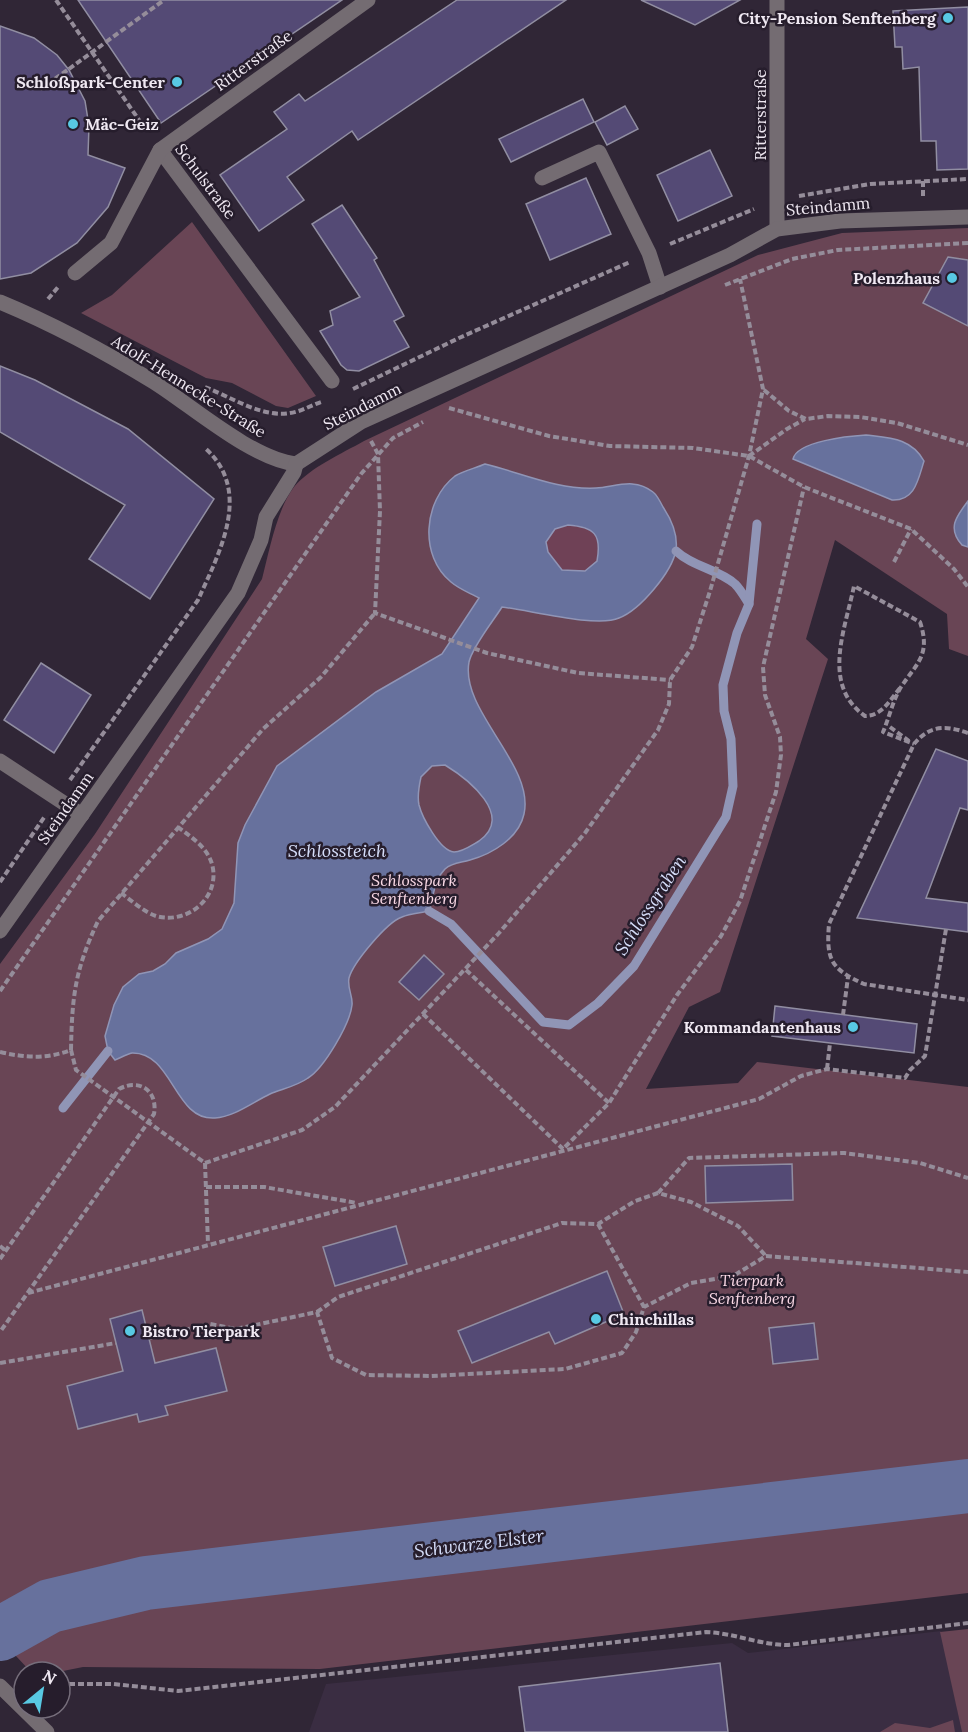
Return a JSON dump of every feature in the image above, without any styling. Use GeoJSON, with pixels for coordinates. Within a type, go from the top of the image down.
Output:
{"type":"FeatureCollection","features":[{"type":"Feature","properties":{"kind":"street","name":"Ritterstraße"},"geometry":{"type":"LineString","coordinates":[[160,150],[368,0]]}},
{"type":"Feature","properties":{"kind":"street","name":"Ritterstraße"},"geometry":{"type":"LineString","coordinates":[[777,0],[777,229]]}},
{"type":"Feature","properties":{"kind":"street"},"geometry":{"type":"LineString","coordinates":[[75,273],[111,243],[160,150]]}},
{"type":"Feature","properties":{"kind":"street","name":"Schulstraße"},"geometry":{"type":"LineString","coordinates":[[160,150],[332,381]]}},
{"type":"Feature","properties":{"kind":"street"},"geometry":{"type":"LineString","coordinates":[[542,178],[599,152],[649,253],[660,287]]}},
{"type":"Feature","properties":{"kind":"street","name":"Steindamm"},"geometry":{"type":"LineString","coordinates":[[0,931],[238,593],[261,540],[266,517],[294,472],[296,464],[361,423],[730,255],[777,229],[840,221],[968,217]]}},
{"type":"Feature","properties":{"kind":"street","name":"Adolf-Hennecke-Straße"},"geometry":{"type":"LineString","coordinates":[[0,302],[36,317],[153,382],[258,450],[284,462],[296,464]]}},
{"type":"Feature","properties":{"kind":"street"},"geometry":{"type":"LineString","coordinates":[[0,761],[82,815]]}},
{"type":"Feature","properties":{"kind":"street"},"geometry":{"type":"LineString","coordinates":[[1,1688],[47,1732]]}},
{"type":"Feature","properties":{"kind":"path","name":"Schulstraße"},"geometry":{"type":"LineString","coordinates":[[56,0],[160,150]]}},
{"type":"Feature","properties":{"kind":"path"},"geometry":{"type":"LineString","coordinates":[[40,89],[164,0]]}},
{"type":"Feature","properties":{"kind":"path"},"geometry":{"type":"LineString","coordinates":[[351,390],[459,338],[649,253],[778,200],[870,184],[968,179]]}},
{"type":"Feature","properties":{"kind":"path"},"geometry":{"type":"LineString","coordinates":[[719,288],[792,259],[838,250],[968,243]]}},
{"type":"Feature","properties":{"kind":"path"},"geometry":{"type":"LineString","coordinates":[[36,317],[56,288],[75,273]]}},
{"type":"Feature","properties":{"kind":"path"},"geometry":{"type":"LineString","coordinates":[[205,1163],[302,1130],[335,1107],[499,933],[585,833],[648,746],[669,705],[670,680],[692,646],[710,591],[749,456],[763,389],[740,279]]}},
{"type":"Feature","properties":{"kind":"path"},"geometry":{"type":"LineString","coordinates":[[204,387],[243,402],[258,412],[290,413],[332,398]]}},
{"type":"Feature","properties":{"kind":"path"},"geometry":{"type":"LineString","coordinates":[[763,389],[789,411],[806,419]]}},
{"type":"Feature","properties":{"kind":"path"},"geometry":{"type":"LineString","coordinates":[[439,413],[459,403]]}},
{"type":"Feature","properties":{"kind":"path"},"geometry":{"type":"LineString","coordinates":[[448,408],[549,436],[610,446],[693,448],[749,456],[804,487],[911,530],[954,569],[968,587]]}},
{"type":"Feature","properties":{"kind":"path"},"geometry":{"type":"LineString","coordinates":[[749,456],[787,429],[806,419],[828,416],[860,417],[897,423],[968,445]]}},
{"type":"Feature","properties":{"kind":"path"},"geometry":{"type":"LineString","coordinates":[[0,991],[269,605],[378,454],[393,438],[430,418]]}},
{"type":"Feature","properties":{"kind":"path"},"geometry":{"type":"LineString","coordinates":[[0,882],[198,600],[226,534],[232,503],[224,472],[202,446]]}},
{"type":"Feature","properties":{"kind":"path"},"geometry":{"type":"LineString","coordinates":[[205,1163],[76,1070],[71,1050],[73,1001],[82,956],[98,921],[178,827],[263,729],[321,677],[375,613],[380,511],[378,454]]}},
{"type":"Feature","properties":{"kind":"path"},"geometry":{"type":"LineString","coordinates":[[564,1149],[609,1103],[677,995],[721,936],[740,901],[776,792],[781,755],[780,737],[765,694],[763,667],[804,487]]}},
{"type":"Feature","properties":{"kind":"path"},"geometry":{"type":"LineString","coordinates":[[894,562],[911,530]]}},
{"type":"Feature","properties":{"kind":"path"},"geometry":{"type":"LineString","coordinates":[[900,688],[878,714],[871,716],[865,716],[848,701],[837,667],[854,586],[920,622],[924,633],[921,663],[900,688],[883,732],[914,744]]}},
{"type":"Feature","properties":{"kind":"path"},"geometry":{"type":"LineString","coordinates":[[375,613],[487,653],[578,673],[670,680]]}},
{"type":"Feature","properties":{"kind":"path"},"geometry":{"type":"LineString","coordinates":[[890,727],[914,744]]}},
{"type":"Feature","properties":{"kind":"path"},"geometry":{"type":"LineString","coordinates":[[968,733],[950,727],[937,727],[923,733],[914,744],[829,924],[827,950],[834,965],[848,977],[864,984],[968,1000]]}},
{"type":"Feature","properties":{"kind":"path"},"geometry":{"type":"LineString","coordinates":[[122,893],[154,915],[168,918],[181,917],[194,911],[204,902],[212,884],[212,864],[197,842],[178,827]]}},
{"type":"Feature","properties":{"kind":"path"},"geometry":{"type":"LineString","coordinates":[[28,1293],[759,1099],[801,1076],[827,1069],[905,1078],[925,1056],[946,929]]}},
{"type":"Feature","properties":{"kind":"path"},"geometry":{"type":"LineString","coordinates":[[466,969],[609,1103]]}},
{"type":"Feature","properties":{"kind":"path"},"geometry":{"type":"LineString","coordinates":[[843,1015],[848,977]]}},
{"type":"Feature","properties":{"kind":"path"},"geometry":{"type":"LineString","coordinates":[[423,1014],[564,1149]]}},
{"type":"Feature","properties":{"kind":"path"},"geometry":{"type":"LineString","coordinates":[[827,1069],[830,1043]]}},
{"type":"Feature","properties":{"kind":"path"},"geometry":{"type":"LineString","coordinates":[[0,1052],[26,1057],[51,1057],[71,1050]]}},
{"type":"Feature","properties":{"kind":"path"},"geometry":{"type":"LineString","coordinates":[[0,1259],[119,1089],[128,1084],[138,1084],[147,1088],[155,1105],[154,1114],[28,1293],[2,1325],[0,1332]]}},
{"type":"Feature","properties":{"kind":"path"},"geometry":{"type":"LineString","coordinates":[[149,1338],[210,1323],[236,1329],[316,1312],[338,1297],[562,1223],[598,1224],[634,1201],[658,1193],[689,1158],[844,1153],[920,1162],[968,1178]]}},
{"type":"Feature","properties":{"kind":"path"},"geometry":{"type":"LineString","coordinates":[[205,1163],[208,1244]]}},
{"type":"Feature","properties":{"kind":"path"},"geometry":{"type":"LineString","coordinates":[[206,1187],[264,1186],[359,1204]]}},
{"type":"Feature","properties":{"kind":"path"},"geometry":{"type":"LineString","coordinates":[[658,1193],[691,1202],[738,1226],[766,1256]]}},
{"type":"Feature","properties":{"kind":"path"},"geometry":{"type":"LineString","coordinates":[[598,1224],[644,1307]]}},
{"type":"Feature","properties":{"kind":"path"},"geometry":{"type":"LineString","coordinates":[[0,1246],[6,1251]]}},
{"type":"Feature","properties":{"kind":"path"},"geometry":{"type":"LineString","coordinates":[[316,1312],[332,1358],[366,1375],[431,1376],[565,1369],[622,1353],[636,1332],[644,1307],[691,1283],[733,1276],[766,1256],[968,1272]]}},
{"type":"Feature","properties":{"kind":"path"},"geometry":{"type":"LineString","coordinates":[[0,1364],[116,1342]]}},
{"type":"Feature","properties":{"kind":"path"},"geometry":{"type":"LineString","coordinates":[[72,1684],[114,1684],[178,1691],[706,1632],[741,1636],[770,1645],[788,1645],[968,1623]]}},
{"type":"Feature","properties":{"kind":"shaded area"},"geometry":{"type":"Polygon","coordinates":[[[568,525],[590,530],[597,538],[597,561],[585,571],[562,570],[548,552],[546,542],[555,528],[568,525]]]}},
{"type":"Feature","properties":{"kind":"shaded area"},"geometry":{"type":"Polygon","coordinates":[[[941,1631],[962,1732],[309,1732],[326,1684],[732,1643],[748,1653],[941,1631]]]}},
{"type":"Feature","properties":{"kind":"green space"},"geometry":{"type":"Polygon","coordinates":[[[192,222],[316,396],[288,408],[276,406],[232,383],[206,378],[81,313],[112,295],[192,222]]]}},
{"type":"Feature","properties":{"kind":"green space"},"geometry":{"type":"Polygon","coordinates":[[[968,228],[968,656],[949,649],[947,614],[835,540],[806,639],[828,659],[720,992],[689,1007],[646,1089],[738,1083],[757,1062],[968,1087],[968,1593],[320,1669],[83,1667],[72,1669],[72,1660],[20,1660],[0,1639],[0,964],[95,834],[262,579],[274,531],[283,507],[294,487],[309,473],[364,441],[758,255],[842,233],[968,228]]]}},
{"type":"Feature","properties":{"kind":"green space"},"geometry":{"type":"Polygon","coordinates":[[[968,1629],[968,1732],[962,1732],[940,1632],[968,1629]]]}},
{"type":"Feature","properties":{"kind":"green space"},"geometry":{"type":"Polygon","coordinates":[[[953,1720],[955,1732],[880,1732],[895,1723],[930,1728],[953,1720]]]}},
{"type":"Feature","properties":{"kind":"water"},"geometry":{"type":"Polygon","coordinates":[[[866,435],[899,440],[919,453],[924,461],[920,475],[911,493],[906,497],[892,500],[793,459],[804,448],[814,444],[837,438],[866,435]]]}},
{"type":"Feature","properties":{"kind":"water","name":"Schlossteich"},"geometry":{"type":"Polygon","coordinates":[[[485,464],[567,486],[596,488],[632,484],[646,487],[657,497],[673,527],[676,550],[673,559],[662,579],[645,599],[627,614],[609,621],[579,620],[502,607],[471,656],[469,681],[475,700],[485,719],[519,776],[524,795],[524,814],[517,830],[511,838],[495,849],[445,869],[436,884],[429,911],[396,920],[371,944],[349,978],[352,1005],[347,1023],[328,1056],[314,1073],[299,1083],[270,1094],[229,1115],[215,1118],[201,1116],[190,1109],[156,1063],[146,1056],[132,1053],[115,1060],[108,1051],[105,1036],[114,1005],[123,987],[139,974],[153,971],[165,964],[176,953],[208,939],[222,929],[234,903],[238,843],[245,825],[277,766],[376,692],[442,654],[479,598],[451,582],[441,571],[430,544],[431,514],[436,499],[455,476],[485,464]],[[568,525],[555,529],[546,542],[548,552],[562,570],[585,571],[597,561],[597,538],[590,530],[568,525]],[[445,765],[432,766],[421,777],[418,802],[432,833],[443,846],[457,852],[479,841],[489,831],[492,821],[490,810],[484,799],[465,779],[445,765]]]}},
{"type":"Feature","properties":{"kind":"water"},"geometry":{"type":"Polygon","coordinates":[[[968,501],[968,547],[962,545],[957,539],[954,528],[957,517],[968,501]]]}},
{"type":"Feature","properties":{"kind":"building","name":"Schloßpark-Center"},"geometry":{"type":"Polygon","coordinates":[[[78,0],[342,0],[161,123],[78,0]]]}},
{"type":"Feature","properties":{"kind":"building"},"geometry":{"type":"Polygon","coordinates":[[[457,0],[566,0],[358,140],[352,131],[287,177],[304,200],[259,231],[220,175],[287,129],[274,112],[299,94],[305,101],[457,0]]]}},
{"type":"Feature","properties":{"kind":"building"},"geometry":{"type":"Polygon","coordinates":[[[641,0],[740,0],[695,25],[641,0]]]}},
{"type":"Feature","properties":{"kind":"building"},"geometry":{"type":"Polygon","coordinates":[[[968,7],[968,169],[937,170],[936,141],[921,141],[919,67],[903,69],[902,47],[895,47],[893,11],[968,7]]]}},
{"type":"Feature","properties":{"kind":"building"},"geometry":{"type":"Polygon","coordinates":[[[0,26],[34,38],[57,55],[69,70],[85,101],[89,126],[88,155],[125,168],[108,207],[77,243],[31,273],[0,279],[0,26]]]}},
{"type":"Feature","properties":{"kind":"building"},"geometry":{"type":"Polygon","coordinates":[[[583,99],[594,122],[511,162],[499,139],[583,99]]]}},
{"type":"Feature","properties":{"kind":"building"},"geometry":{"type":"Polygon","coordinates":[[[625,106],[638,129],[607,145],[595,122],[625,106]]]}},
{"type":"Feature","properties":{"kind":"building"},"geometry":{"type":"Polygon","coordinates":[[[710,150],[732,196],[678,221],[657,175],[710,150]]]}},
{"type":"Feature","properties":{"kind":"building"},"geometry":{"type":"Polygon","coordinates":[[[586,178],[611,234],[550,260],[526,204],[586,178]]]}},
{"type":"Feature","properties":{"kind":"building"},"geometry":{"type":"Polygon","coordinates":[[[342,205],[377,258],[374,260],[404,316],[394,321],[409,347],[359,371],[347,370],[341,365],[320,331],[333,325],[330,311],[360,297],[312,224],[342,205]]]}},
{"type":"Feature","properties":{"kind":"building","name":"Polenzhaus"},"geometry":{"type":"Polygon","coordinates":[[[948,257],[968,260],[968,326],[923,303],[948,257]]]}},
{"type":"Feature","properties":{"kind":"building"},"geometry":{"type":"Polygon","coordinates":[[[0,366],[35,380],[128,429],[214,499],[150,599],[89,559],[125,505],[0,432],[0,366]]]}},
{"type":"Feature","properties":{"kind":"building"},"geometry":{"type":"Polygon","coordinates":[[[41,663],[91,695],[54,753],[4,720],[41,663]]]}},
{"type":"Feature","properties":{"kind":"building"},"geometry":{"type":"Polygon","coordinates":[[[936,749],[968,761],[968,810],[960,808],[926,898],[968,903],[968,932],[857,918],[936,749]]]}},
{"type":"Feature","properties":{"kind":"building"},"geometry":{"type":"Polygon","coordinates":[[[424,955],[444,974],[419,1000],[399,982],[424,955]]]}},
{"type":"Feature","properties":{"kind":"building"},"geometry":{"type":"Polygon","coordinates":[[[775,1006],[917,1024],[914,1053],[772,1036],[775,1006]]]}},
{"type":"Feature","properties":{"kind":"building"},"geometry":{"type":"Polygon","coordinates":[[[792,1164],[793,1200],[706,1203],[705,1166],[792,1164]]]}},
{"type":"Feature","properties":{"kind":"building"},"geometry":{"type":"Polygon","coordinates":[[[396,1226],[407,1264],[335,1286],[323,1247],[396,1226]]]}},
{"type":"Feature","properties":{"kind":"building"},"geometry":{"type":"Polygon","coordinates":[[[607,1271],[624,1314],[555,1344],[549,1332],[472,1363],[458,1331],[607,1271]]]}},
{"type":"Feature","properties":{"kind":"building"},"geometry":{"type":"Polygon","coordinates":[[[142,1310],[155,1363],[216,1348],[227,1391],[165,1406],[168,1415],[139,1422],[137,1414],[78,1429],[67,1386],[123,1371],[110,1319],[142,1310]]]}},
{"type":"Feature","properties":{"kind":"building"},"geometry":{"type":"Polygon","coordinates":[[[814,1323],[818,1359],[773,1364],[769,1328],[814,1323]]]}},
{"type":"Feature","properties":{"kind":"building"},"geometry":{"type":"Polygon","coordinates":[[[720,1663],[728,1732],[525,1732],[519,1687],[720,1663]]]}},
{"type":"Feature","properties":{"kind":"waterway","name":"Schlossgraben"},"geometry":{"type":"LineString","coordinates":[[429,911],[451,924],[543,1022],[569,1025],[598,1003],[634,966],[726,817],[733,786],[731,739],[724,711],[723,685],[737,633],[749,604],[757,524]]}},
{"type":"Feature","properties":{"kind":"waterway","name":"Schlossgraben"},"geometry":{"type":"LineString","coordinates":[[676,551],[690,561],[728,579],[737,586],[749,604]]}},
{"type":"Feature","properties":{"kind":"waterway"},"geometry":{"type":"LineString","coordinates":[[63,1108],[108,1051]]}},
{"type":"Feature","properties":{"kind":"waterway","name":"Schwarze Elster"},"geometry":{"type":"LineString","coordinates":[[0,1634],[50,1606],[146,1583],[968,1486]]}},
{"type":"Feature","properties":{"kind":"place","name":"City-Pension Senftenberg"},"geometry":{"type":"Point","coordinates":[948,18]}},
{"type":"Feature","properties":{"kind":"place","name":"Schloßpark-Center"},"geometry":{"type":"Point","coordinates":[177,82]}},
{"type":"Feature","properties":{"kind":"place","name":"Mäc-Geiz"},"geometry":{"type":"Point","coordinates":[73,124]}},
{"type":"Feature","properties":{"kind":"place","name":"Polenzhaus"},"geometry":{"type":"Point","coordinates":[952,278]}},
{"type":"Feature","properties":{"kind":"place","name":"Kommandantenhaus"},"geometry":{"type":"Point","coordinates":[853,1027]}},
{"type":"Feature","properties":{"kind":"place","name":"Chinchillas"},"geometry":{"type":"Point","coordinates":[596,1319]}},
{"type":"Feature","properties":{"kind":"place","name":"Bistro Tierpark"},"geometry":{"type":"Point","coordinates":[130,1331]}},
{"type":"Feature","properties":{"kind":"park label","name":"Schlosspark Senftenberg"},"geometry":{"type":"Point","coordinates":[414,889]}},
{"type":"Feature","properties":{"kind":"park label","name":"Tierpark Senftenberg"},"geometry":{"type":"Point","coordinates":[752,1289]}}]}
